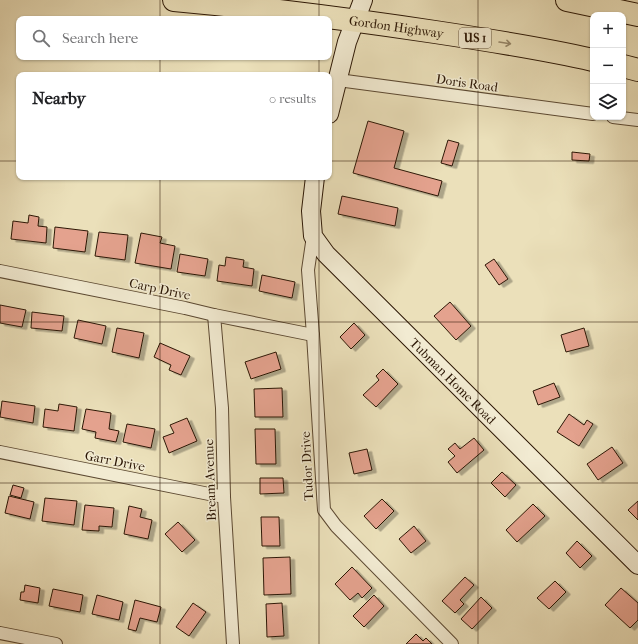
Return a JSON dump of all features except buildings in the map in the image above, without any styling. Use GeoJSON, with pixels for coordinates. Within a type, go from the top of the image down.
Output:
{"type":"FeatureCollection","features":[{"type":"Feature","properties":{"kind":"highway","name":"Gordon Highway"},"geometry":{"type":"LineString","coordinates":[[174,0],[315,16]]}},
{"type":"Feature","properties":{"kind":"highway"},"geometry":{"type":"LineString","coordinates":[[567,0],[638,15]]}},
{"type":"Feature","properties":{"kind":"highway","name":"Gordon Highway"},"geometry":{"type":"LineString","coordinates":[[332,18],[504,43],[590,59]]}},
{"type":"Feature","properties":{"kind":"highway"},"geometry":{"type":"LineString","coordinates":[[626,67],[638,70]]}},
{"type":"Feature","properties":{"kind":"street"},"geometry":{"type":"LineString","coordinates":[[332,103],[347,42],[363,0]]}},
{"type":"Feature","properties":{"kind":"street","name":"Doris Road"},"geometry":{"type":"LineString","coordinates":[[338,80],[590,114]]}},
{"type":"Feature","properties":{"kind":"street"},"geometry":{"type":"LineString","coordinates":[[626,119],[638,120]]}},
{"type":"Feature","properties":{"kind":"street"},"geometry":{"type":"LineString","coordinates":[[313,236],[311,211],[314,180]]}},
{"type":"Feature","properties":{"kind":"street","name":"Tudor Drive"},"geometry":{"type":"LineString","coordinates":[[313,236],[308,270],[314,334],[324,510],[336,526],[452,644]]}},
{"type":"Feature","properties":{"kind":"street","name":"Tubman Home Road"},"geometry":{"type":"LineString","coordinates":[[313,236],[326,254],[638,565]]}},
{"type":"Feature","properties":{"kind":"street","name":"Carp Drive"},"geometry":{"type":"LineString","coordinates":[[0,271],[314,334]]}},
{"type":"Feature","properties":{"kind":"street","name":"Bream Avenue"},"geometry":{"type":"LineString","coordinates":[[214,315],[222,408],[224,497],[233,644]]}},
{"type":"Feature","properties":{"kind":"street","name":"Garr Drive"},"geometry":{"type":"LineString","coordinates":[[0,452],[224,497]]}},
{"type":"Feature","properties":{"kind":"street"},"geometry":{"type":"LineString","coordinates":[[0,633],[56,644]]}}]}
